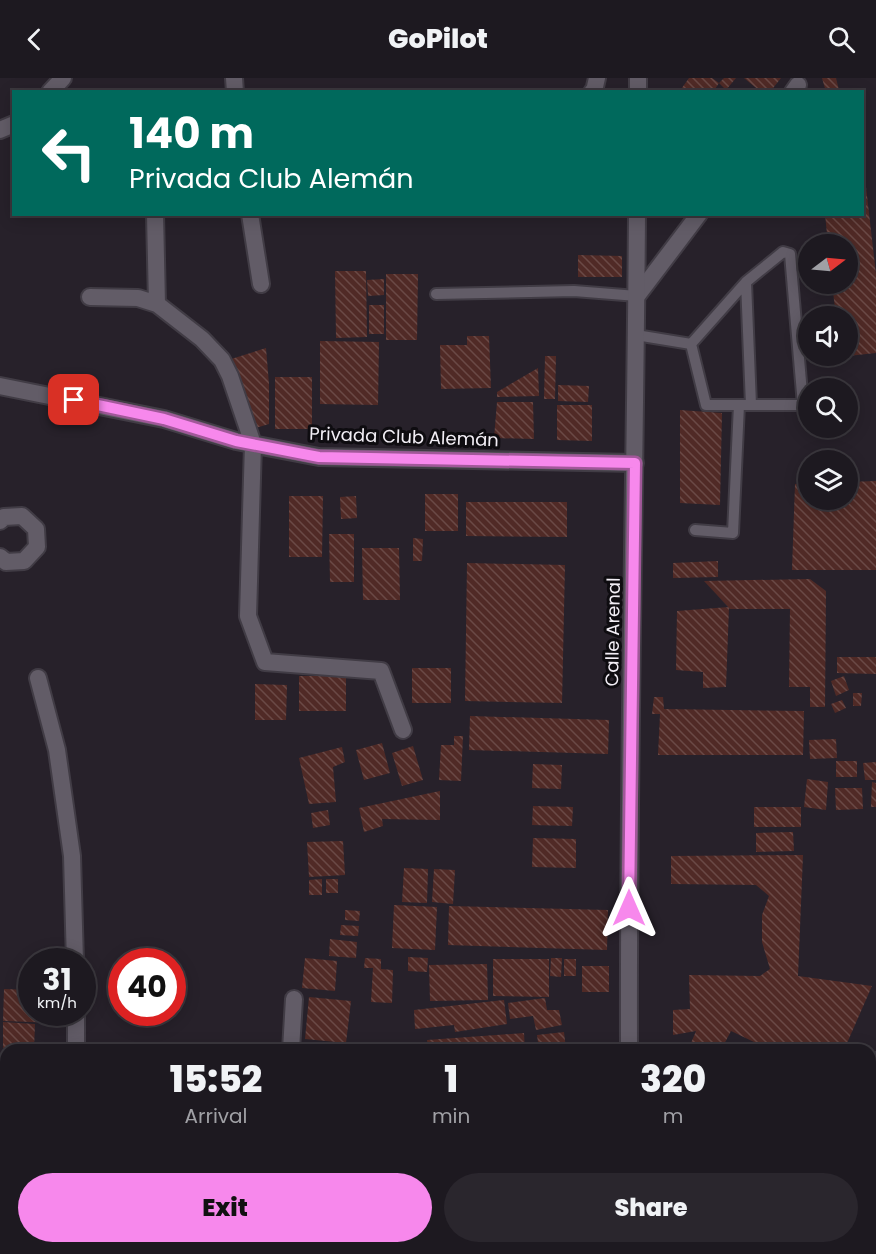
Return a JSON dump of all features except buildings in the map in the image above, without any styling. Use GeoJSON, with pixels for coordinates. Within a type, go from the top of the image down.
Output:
{"type":"FeatureCollection","features":[{"type":"Feature","properties":{"kind":"street"},"geometry":{"type":"LineString","coordinates":[[155,216],[158,304]]}},
{"type":"Feature","properties":{"kind":"street"},"geometry":{"type":"LineString","coordinates":[[250,216],[261,284]]}},
{"type":"Feature","properties":{"kind":"street","name":"Calle Arenal"},"geometry":{"type":"LineString","coordinates":[[629,1044],[628,837],[637,216]]}},
{"type":"Feature","properties":{"kind":"street"},"geometry":{"type":"LineString","coordinates":[[637,296],[697,216]]}},
{"type":"Feature","properties":{"kind":"street"},"geometry":{"type":"LineString","coordinates":[[90,297],[138,298],[158,304],[202,339],[222,360],[230,376],[252,444],[248,616],[266,663],[381,671],[403,730]]}},
{"type":"Feature","properties":{"kind":"street","name":"Privada Club Alemán"},"geometry":{"type":"LineString","coordinates":[[0,386],[164,419],[252,444],[319,457],[635,463]]}},
{"type":"Feature","properties":{"kind":"street"},"geometry":{"type":"LineString","coordinates":[[0,521],[4,517],[22,516],[36,529],[37,548],[24,561],[6,562],[0,557]]}},
{"type":"Feature","properties":{"kind":"street"},"geometry":{"type":"LineString","coordinates":[[38,678],[57,750],[72,856],[75,948]]}},
{"type":"Feature","properties":{"kind":"street"},"geometry":{"type":"LineString","coordinates":[[291,1044],[294,999]]}},
{"type":"Feature","properties":{"kind":"street"},"geometry":{"type":"LineString","coordinates":[[76,1026],[76,1044]]}},
{"type":"Feature","properties":{"kind":"lane"},"geometry":{"type":"LineString","coordinates":[[783,252],[790,254],[803,405],[706,405],[691,344],[746,282],[783,252]]}},
{"type":"Feature","properties":{"kind":"lane"},"geometry":{"type":"LineString","coordinates":[[746,282],[751,405]]}},
{"type":"Feature","properties":{"kind":"lane"},"geometry":{"type":"LineString","coordinates":[[436,294],[574,291],[637,296]]}},
{"type":"Feature","properties":{"kind":"lane"},"geometry":{"type":"LineString","coordinates":[[636,335],[691,344]]}},
{"type":"Feature","properties":{"kind":"lane"},"geometry":{"type":"LineString","coordinates":[[695,530],[733,533],[739,405]]}},
{"type":"Feature","properties":{"kind":"route"},"geometry":{"type":"LineString","coordinates":[[74,400],[164,419],[236,441],[319,457],[635,463],[628,837],[629,908]]}}]}
